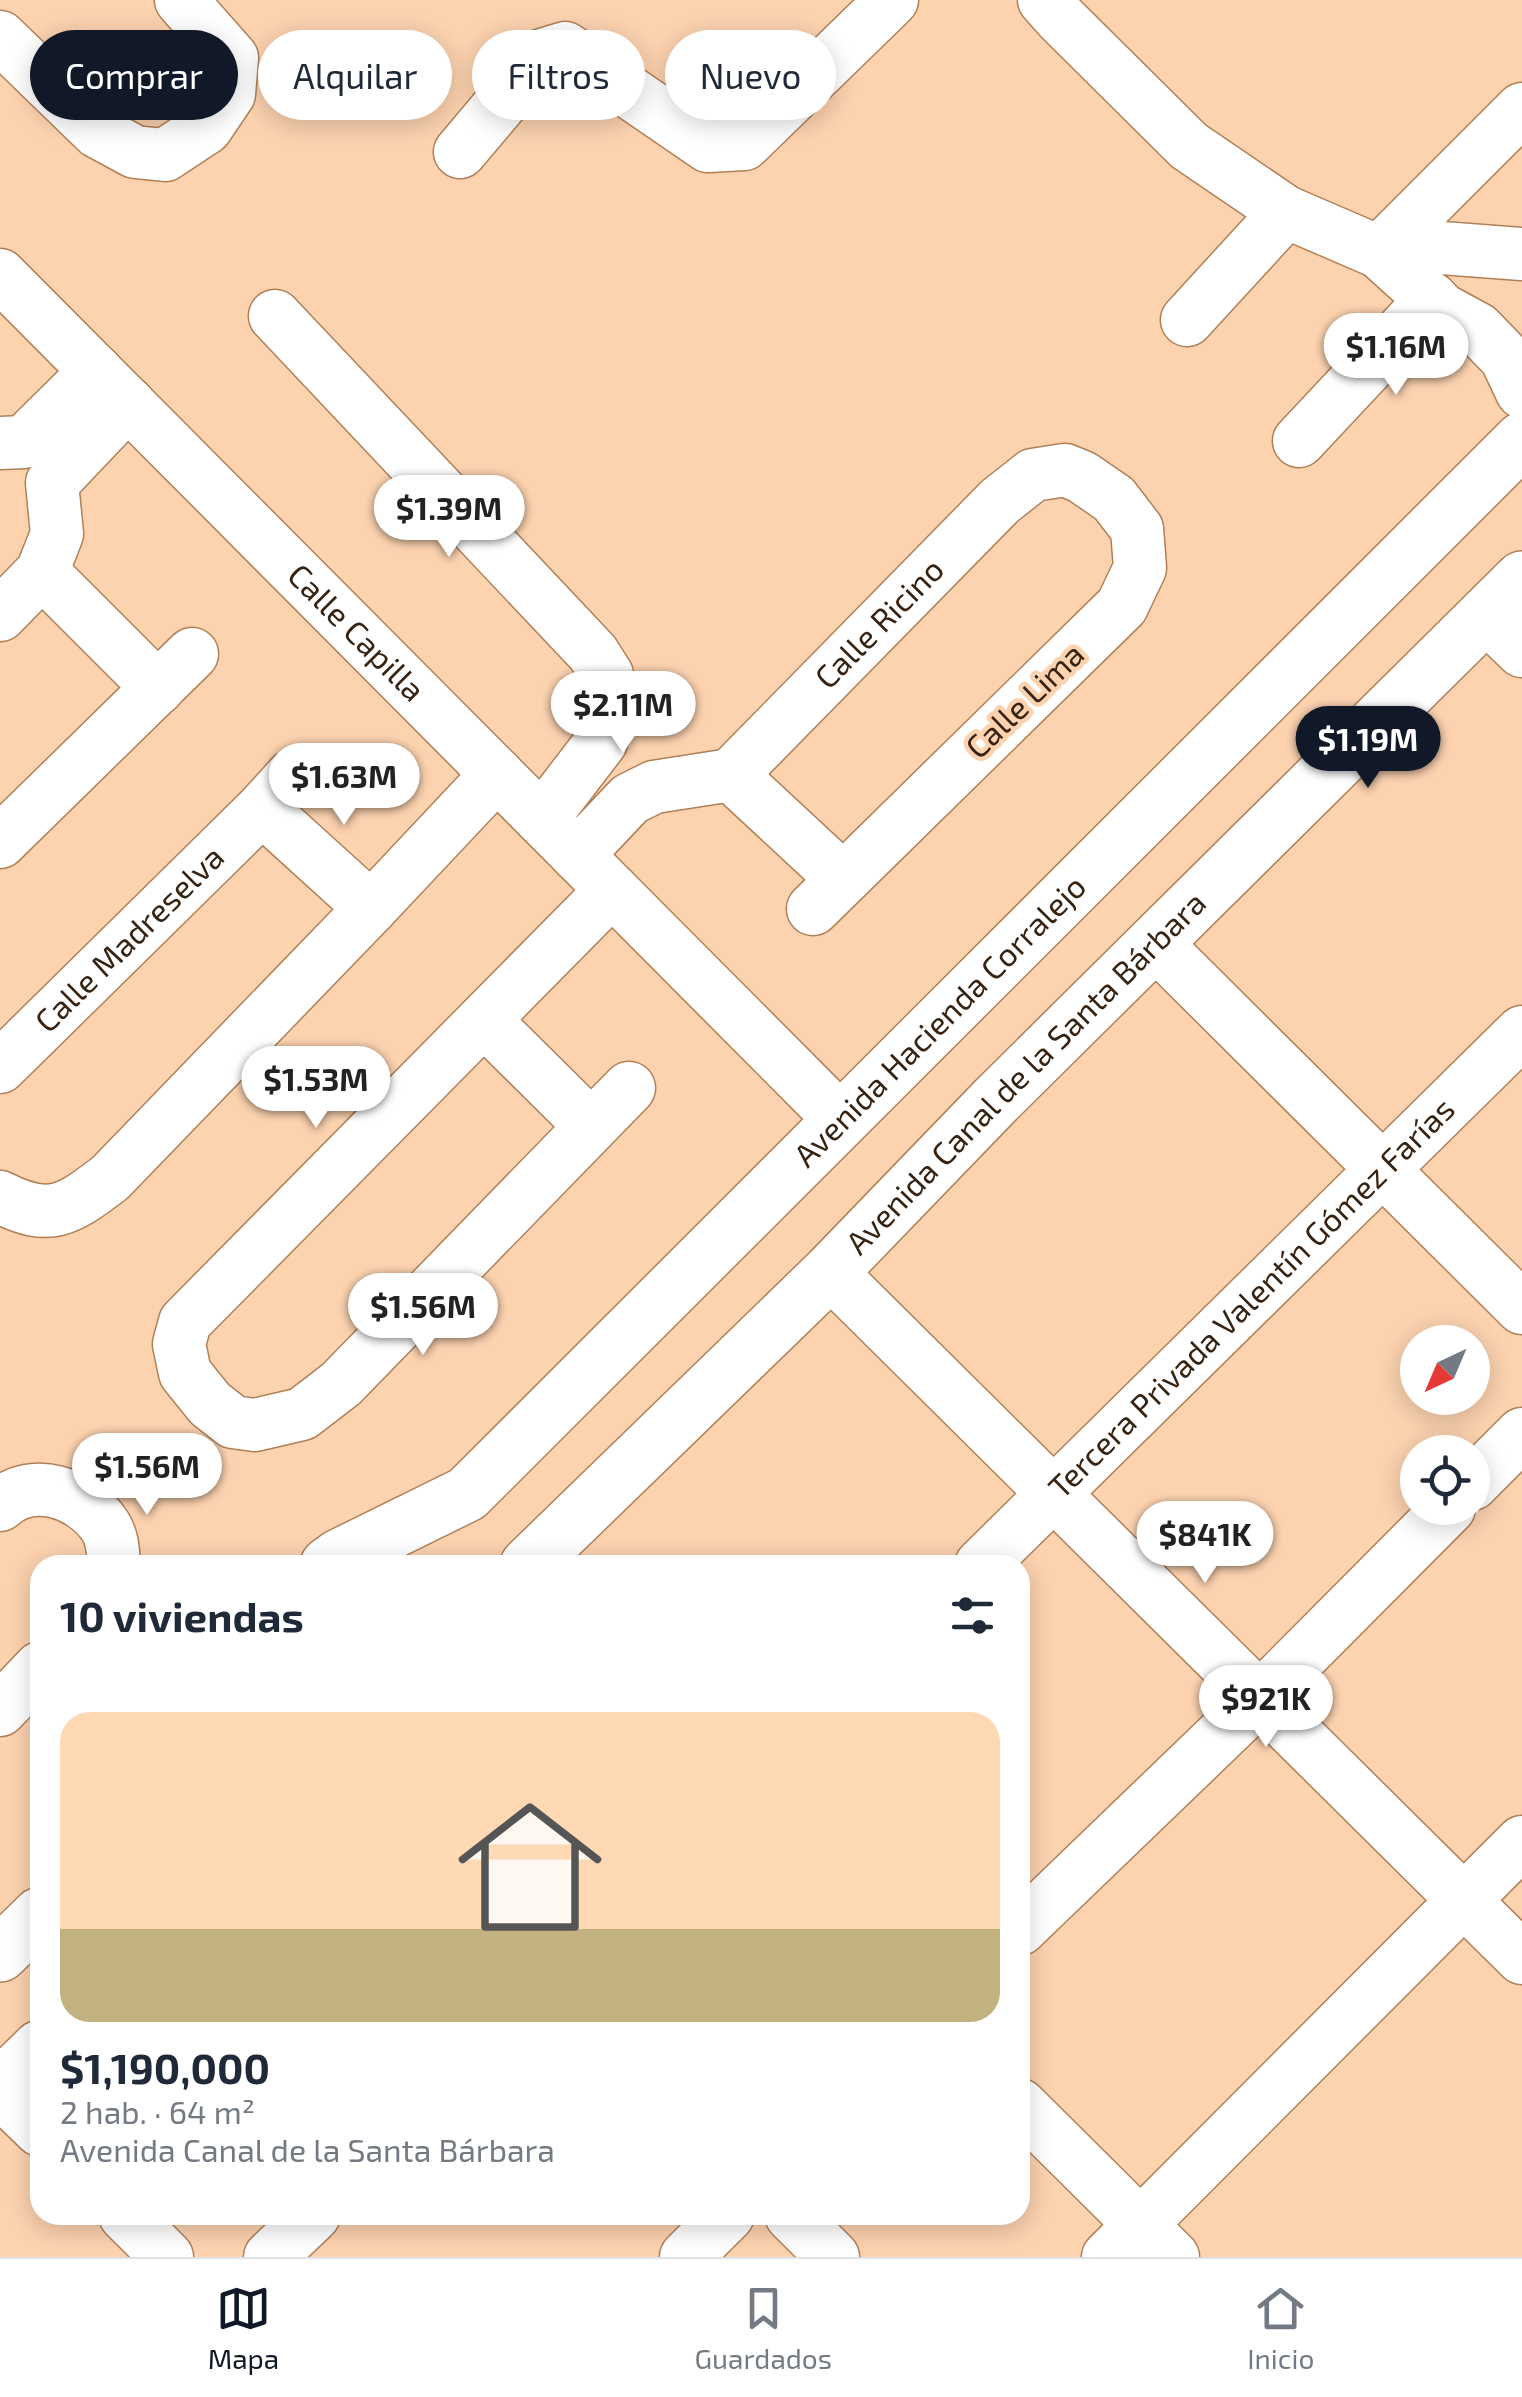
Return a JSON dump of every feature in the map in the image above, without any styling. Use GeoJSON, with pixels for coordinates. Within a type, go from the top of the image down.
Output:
{"type":"FeatureCollection","features":[{"type":"Feature","properties":{"kind":"main road","name":"Avenida Hacienda Corralejo"},"geometry":{"type":"LineString","coordinates":[[343,1555],[466,1494],[1522,440]]}},
{"type":"Feature","properties":{"kind":"main road","name":"Avenida Canal de la Santa Bárbara"},"geometry":{"type":"LineString","coordinates":[[538,1555],[830,1272],[1155,943],[1510,615]]}},
{"type":"Feature","properties":{"kind":"main road"},"geometry":{"type":"LineString","coordinates":[[0,1954],[30,1924]]}},
{"type":"Feature","properties":{"kind":"main road"},"geometry":{"type":"LineString","coordinates":[[0,2089],[30,2058]]}},
{"type":"Feature","properties":{"kind":"street"},"geometry":{"type":"LineString","coordinates":[[0,37],[98,132],[135,152],[166,155],[206,128],[229,94],[232,58],[181,0]]}},
{"type":"Feature","properties":{"kind":"street"},"geometry":{"type":"LineString","coordinates":[[460,152],[542,55],[565,48],[708,146],[744,144],[892,0]]}},
{"type":"Feature","properties":{"kind":"street"},"geometry":{"type":"LineString","coordinates":[[1044,0],[1189,146],[1286,212],[1379,252],[1444,310],[1478,329],[1506,358],[1522,392]]}},
{"type":"Feature","properties":{"kind":"street"},"geometry":{"type":"LineString","coordinates":[[1379,252],[1522,109]]}},
{"type":"Feature","properties":{"kind":"street"},"geometry":{"type":"LineString","coordinates":[[1187,320],[1286,212]]}},
{"type":"Feature","properties":{"kind":"street"},"geometry":{"type":"LineString","coordinates":[[1379,252],[1442,248],[1522,254]]}},
{"type":"Feature","properties":{"kind":"street","name":"Calle Capilla"},"geometry":{"type":"LineString","coordinates":[[0,275],[841,1120]]}},
{"type":"Feature","properties":{"kind":"street"},"geometry":{"type":"LineString","coordinates":[[1299,441],[1432,299]]}},
{"type":"Feature","properties":{"kind":"street"},"geometry":{"type":"LineString","coordinates":[[275,316],[593,652],[607,675],[601,742],[542,818]]}},
{"type":"Feature","properties":{"kind":"street"},"geometry":{"type":"LineString","coordinates":[[0,443],[24,442],[112,387]]}},
{"type":"Feature","properties":{"kind":"street"},"geometry":{"type":"LineString","coordinates":[[0,615],[42,572],[57,534],[52,483],[112,387]]}},
{"type":"Feature","properties":{"kind":"street","name":"Calle Ricino"},"geometry":{"type":"LineString","coordinates":[[731,775],[1000,501],[1033,475],[1065,470],[1082,476],[1114,499]]}},
{"type":"Feature","properties":{"kind":"street","name":"Calle Lima"},"geometry":{"type":"LineString","coordinates":[[731,775],[828,894],[1122,606],[1140,568],[1137,529],[1114,499]]}},
{"type":"Feature","properties":{"kind":"street"},"geometry":{"type":"LineString","coordinates":[[0,842],[175,671],[42,572]]}},
{"type":"Feature","properties":{"kind":"street"},"geometry":{"type":"LineString","coordinates":[[0,1197],[22,1208],[51,1213],[83,1199],[110,1178],[497,774]]}},
{"type":"Feature","properties":{"kind":"street"},"geometry":{"type":"LineString","coordinates":[[629,1088],[340,1384],[302,1414],[255,1425],[233,1422],[210,1404],[185,1373],[178,1344],[184,1322],[484,1020],[595,872],[630,798],[654,787],[731,775]]}},
{"type":"Feature","properties":{"kind":"street","name":"Calle Madreselva"},"geometry":{"type":"LineString","coordinates":[[0,1067],[277,793],[371,908]]}},
{"type":"Feature","properties":{"kind":"street"},"geometry":{"type":"LineString","coordinates":[[1155,943],[1522,1308]]}},
{"type":"Feature","properties":{"kind":"street"},"geometry":{"type":"LineString","coordinates":[[484,1020],[591,1126]]}},
{"type":"Feature","properties":{"kind":"street","name":"Tercera Privada Valentín Gómez Farías"},"geometry":{"type":"LineString","coordinates":[[992,1555],[1522,1032]]}},
{"type":"Feature","properties":{"kind":"street"},"geometry":{"type":"LineString","coordinates":[[830,1272],[1522,1958]]}},
{"type":"Feature","properties":{"kind":"street"},"geometry":{"type":"LineString","coordinates":[[1490,1466],[1522,1434]]}},
{"type":"Feature","properties":{"kind":"street"},"geometry":{"type":"LineString","coordinates":[[0,1505],[36,1488],[63,1492],[106,1526],[114,1555]]}},
{"type":"Feature","properties":{"kind":"street"},"geometry":{"type":"LineString","coordinates":[[1030,1920],[1432,1525]]}},
{"type":"Feature","properties":{"kind":"street"},"geometry":{"type":"LineString","coordinates":[[0,1710],[30,1678]]}},
{"type":"Feature","properties":{"kind":"street"},"geometry":{"type":"LineString","coordinates":[[1030,2117],[1140,2246],[1522,1842]]}},
{"type":"Feature","properties":{"kind":"street"},"geometry":{"type":"LineString","coordinates":[[0,2089],[30,2120]]}},
{"type":"Feature","properties":{"kind":"street"},"geometry":{"type":"LineString","coordinates":[[135,2225],[167,2257]]}},
{"type":"Feature","properties":{"kind":"street"},"geometry":{"type":"LineString","coordinates":[[270,2257],[304,2225]]}},
{"type":"Feature","properties":{"kind":"street"},"geometry":{"type":"LineString","coordinates":[[686,2257],[718,2225]]}},
{"type":"Feature","properties":{"kind":"street"},"geometry":{"type":"LineString","coordinates":[[800,2225],[833,2257]]}}]}
